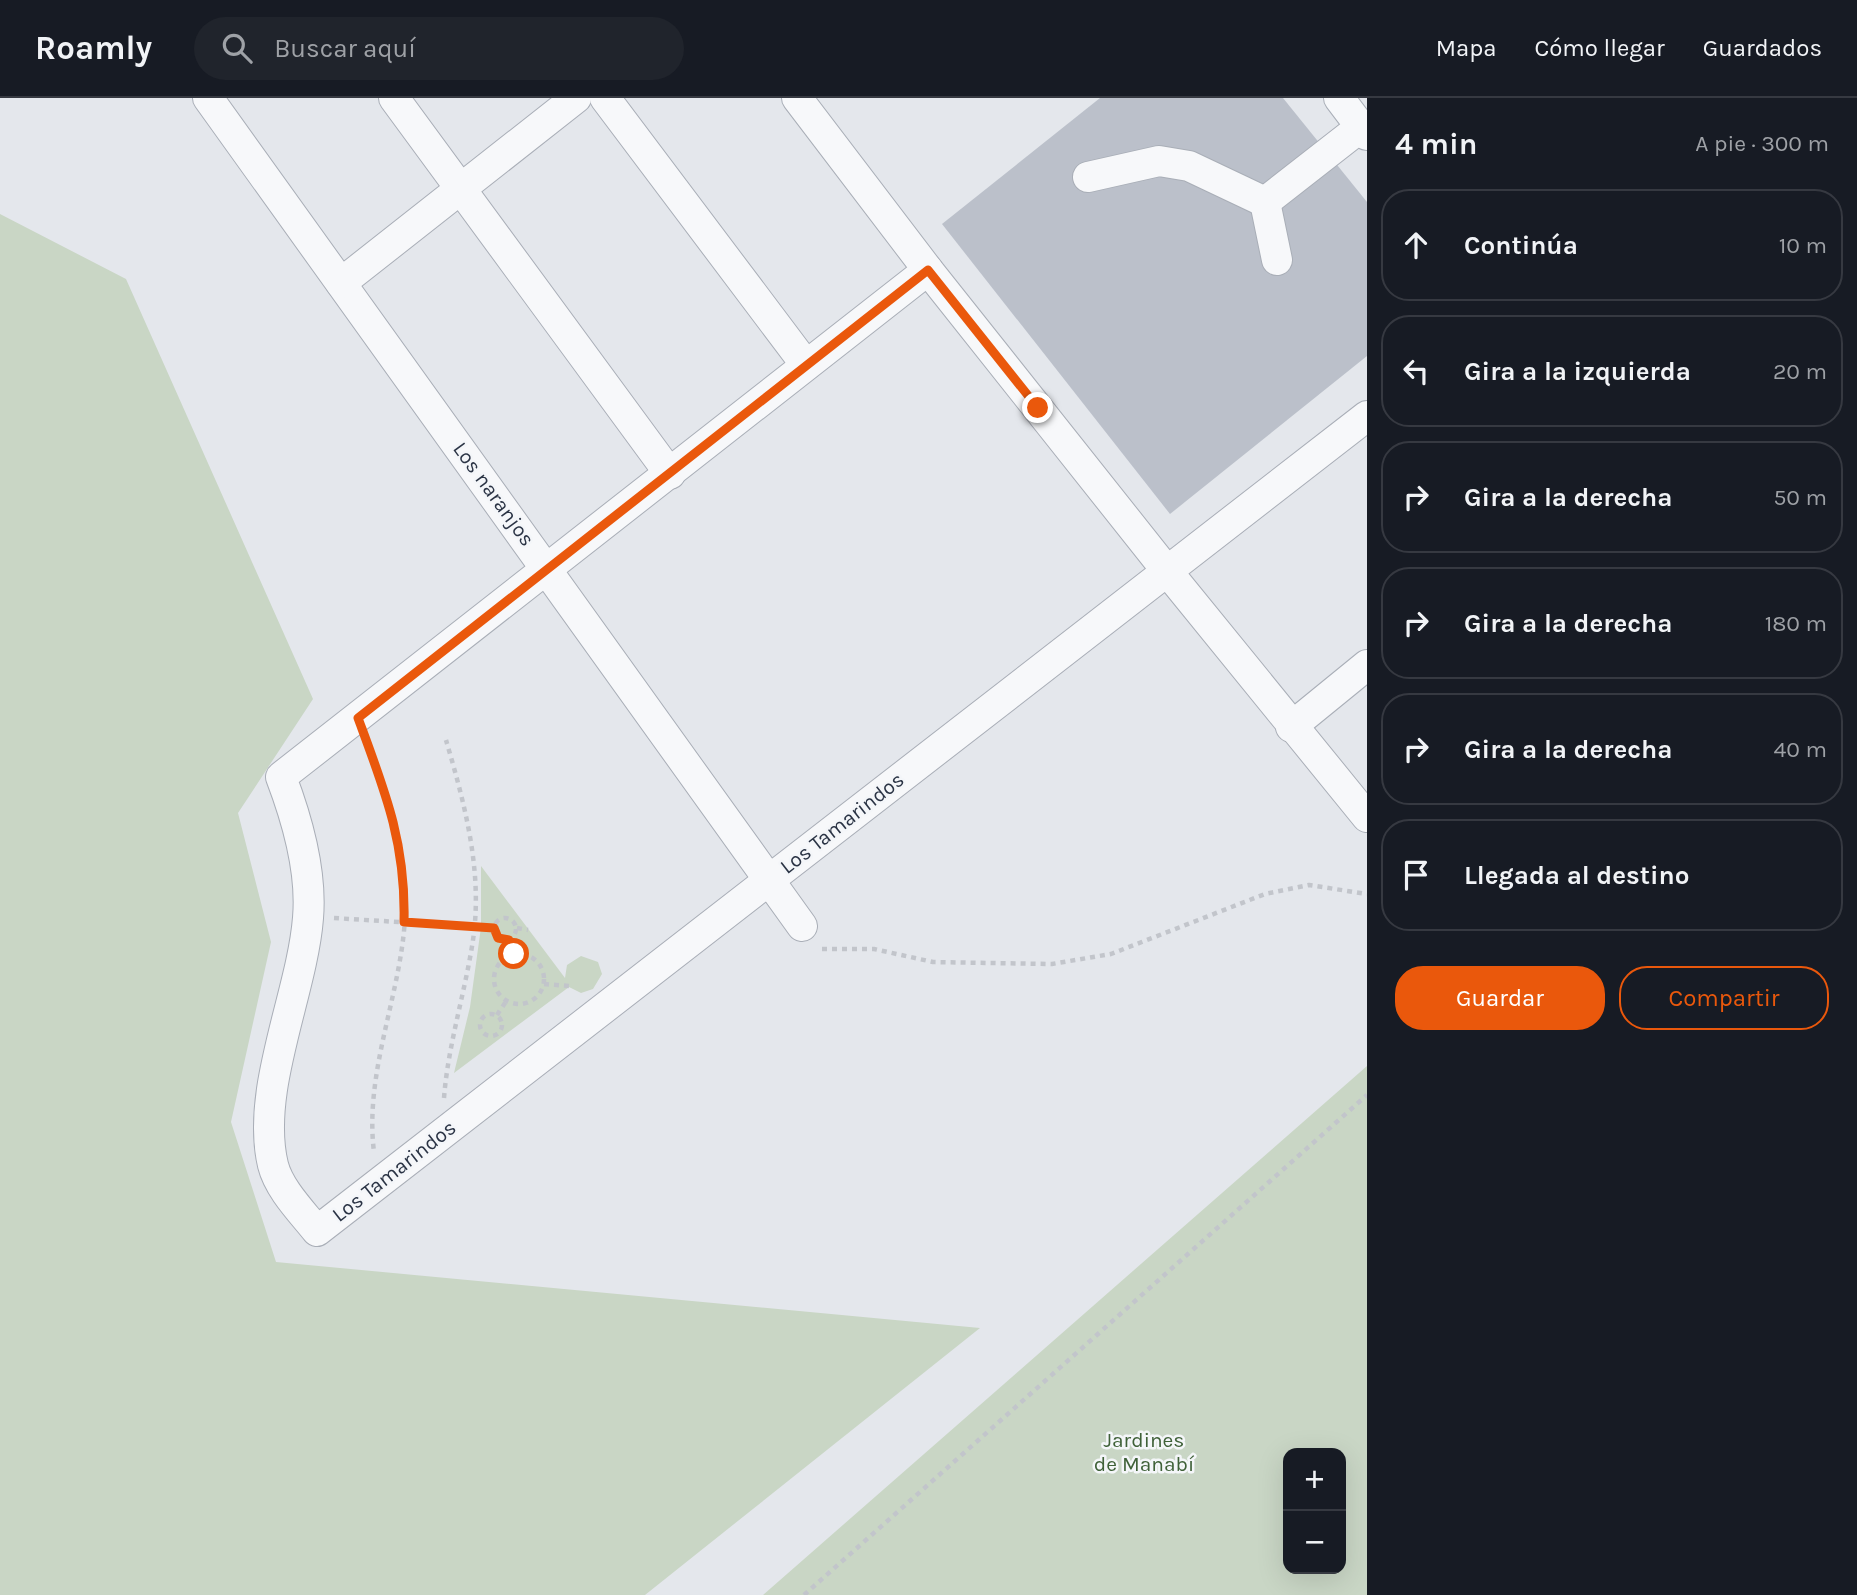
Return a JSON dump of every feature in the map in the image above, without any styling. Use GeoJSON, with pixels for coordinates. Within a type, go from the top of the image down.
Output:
{"type":"FeatureCollection","features":[{"type":"Feature","properties":{"kind":"street","name":"Los naranjos"},"geometry":{"type":"LineString","coordinates":[[208,98],[802,926]]}},
{"type":"Feature","properties":{"kind":"street"},"geometry":{"type":"LineString","coordinates":[[394,98],[670,474]]}},
{"type":"Feature","properties":{"kind":"street"},"geometry":{"type":"LineString","coordinates":[[341,283],[576,98]]}},
{"type":"Feature","properties":{"kind":"street"},"geometry":{"type":"LineString","coordinates":[[605,98],[806,365]]}},
{"type":"Feature","properties":{"kind":"street"},"geometry":{"type":"LineString","coordinates":[[797,98],[928,270],[1291,727],[1367,817]]}},
{"type":"Feature","properties":{"kind":"street"},"geometry":{"type":"LineString","coordinates":[[1265,202],[1364,131],[1339,98]]}},
{"type":"Feature","properties":{"kind":"street"},"geometry":{"type":"LineString","coordinates":[[1088,177],[1159,161],[1189,166],[1265,202]]}},
{"type":"Feature","properties":{"kind":"street"},"geometry":{"type":"LineString","coordinates":[[1265,202],[1277,260]]}},
{"type":"Feature","properties":{"kind":"street"},"geometry":{"type":"LineString","coordinates":[[308,916],[298,833],[281,777],[928,270]]}},
{"type":"Feature","properties":{"kind":"street","name":"Los Tamarindos"},"geometry":{"type":"LineString","coordinates":[[308,916],[299,974],[278,1063],[269,1139],[274,1168],[317,1231],[1367,416]]}},
{"type":"Feature","properties":{"kind":"street"},"geometry":{"type":"LineString","coordinates":[[1291,727],[1367,665]]}},
{"type":"Feature","properties":{"kind":"path"},"geometry":{"type":"LineString","coordinates":[[358,718],[392,812],[402,854],[404,922],[375,1087],[371,1129],[378,1184]]}},
{"type":"Feature","properties":{"kind":"path"},"geometry":{"type":"LineString","coordinates":[[446,740],[465,803],[473,854],[474,927],[444,1096],[447,1130]]}},
{"type":"Feature","properties":{"kind":"path"},"geometry":{"type":"LineString","coordinates":[[822,949],[874,948],[933,962],[1052,964],[1111,954],[1265,894],[1309,885],[1367,894]]}},
{"type":"Feature","properties":{"kind":"path"},"geometry":{"type":"LineString","coordinates":[[308,916],[494,928],[504,918],[511,919],[517,928],[528,930]]}},
{"type":"Feature","properties":{"kind":"path"},"geometry":{"type":"LineString","coordinates":[[494,928],[498,938],[509,940]]}},
{"type":"Feature","properties":{"kind":"path"},"geometry":{"type":"LineString","coordinates":[[509,940],[517,928]]}},
{"type":"Feature","properties":{"kind":"path"},"geometry":{"type":"LineString","coordinates":[[509,940],[514,954]]}},
{"type":"Feature","properties":{"kind":"path"},"geometry":{"type":"LineString","coordinates":[[514,954],[522,954],[537,961],[544,976],[544,984],[536,998],[528,1003],[507,1000],[499,993],[494,978],[500,962],[514,954]]}},
{"type":"Feature","properties":{"kind":"path"},"geometry":{"type":"LineString","coordinates":[[544,984],[570,986]]}},
{"type":"Feature","properties":{"kind":"path"},"geometry":{"type":"LineString","coordinates":[[497,1015],[507,1000]]}},
{"type":"Feature","properties":{"kind":"path"},"geometry":{"type":"LineString","coordinates":[[486,1014],[497,1015],[502,1020],[502,1028],[495,1036],[487,1035],[480,1027],[481,1020],[486,1014]]}},
{"type":"Feature","properties":{"kind":"path"},"geometry":{"type":"LineString","coordinates":[[804,1595],[1367,1095]]}},
{"type":"Feature","properties":{"kind":"green space"},"geometry":{"type":"Polygon","coordinates":[[[0,214],[126,279],[313,699],[238,813],[271,942],[231,1122],[276,1262],[980,1328],[645,1595],[0,1595],[0,214]]]}},
{"type":"Feature","properties":{"kind":"green space"},"geometry":{"type":"Polygon","coordinates":[[[481,866],[565,978],[567,965],[581,956],[598,962],[602,974],[593,989],[581,993],[569,987],[454,1073],[470,1007],[481,927],[481,866]]]}},
{"type":"Feature","properties":{"kind":"green space","name":"Jardines de Manabí"},"geometry":{"type":"Polygon","coordinates":[[[1367,1066],[1367,1595],[763,1595],[1367,1066]]]}},
{"type":"Feature","properties":{"kind":"building"},"geometry":{"type":"Polygon","coordinates":[[[1100,98],[1283,98],[1367,202],[1367,356],[1170,514],[942,224],[1100,98]]]}},
{"type":"Feature","properties":{"kind":"route"},"geometry":{"type":"LineString","coordinates":[[514,954],[509,940],[498,938],[494,928],[404,922],[402,854],[392,812],[358,718],[928,270],[1038,408]]}}]}
